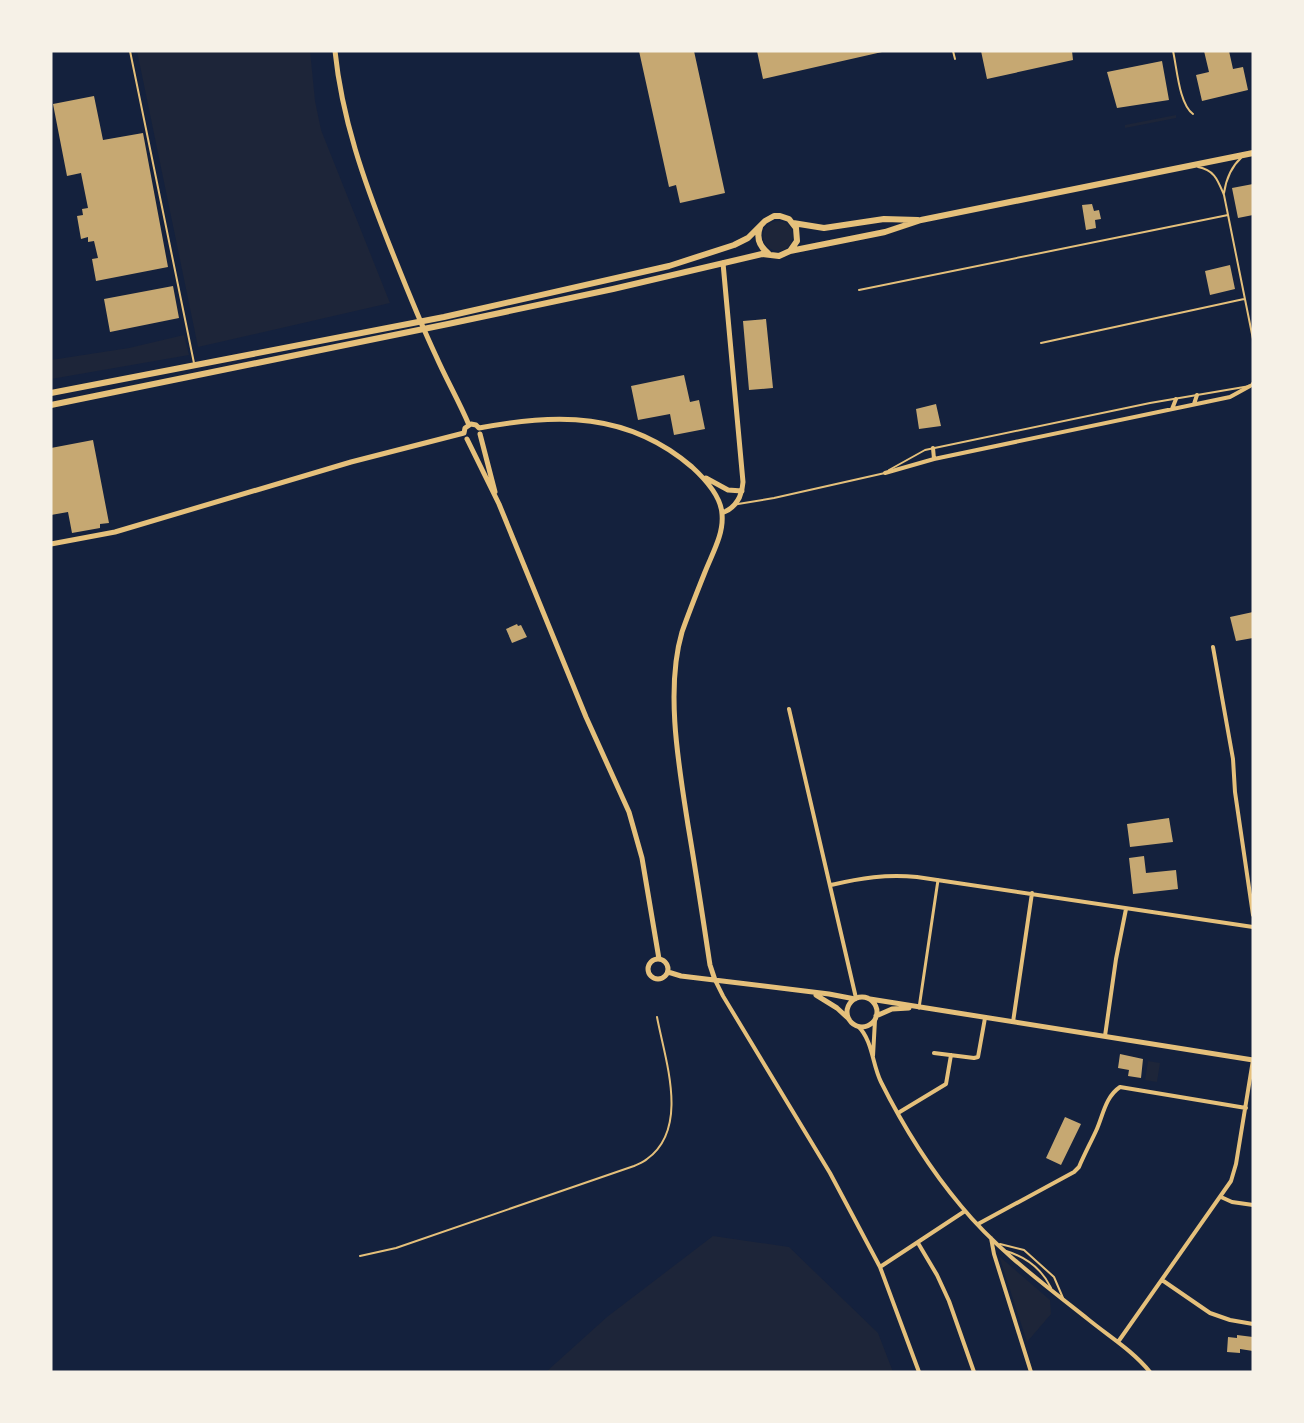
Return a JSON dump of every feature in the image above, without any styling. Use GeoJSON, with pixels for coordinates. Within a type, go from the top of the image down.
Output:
{"type":"FeatureCollection","features":[{"type":"Feature","properties":{"kind":"main road"},"geometry":{"type":"LineString","coordinates":[[51,405],[448,324],[613,289],[768,253],[779,256],[885,232],[921,220],[1253,153]]}},
{"type":"Feature","properties":{"kind":"main road"},"geometry":{"type":"LineString","coordinates":[[51,392],[444,317],[669,266],[734,245],[748,238],[765,221],[774,216],[785,217],[793,223],[824,228],[884,219],[921,220]]}},
{"type":"Feature","properties":{"kind":"main road"},"geometry":{"type":"LineString","coordinates":[[790,252],[794,247],[798,234],[793,223]]}},
{"type":"Feature","properties":{"kind":"main road"},"geometry":{"type":"LineString","coordinates":[[761,226],[758,238],[760,244],[768,253]]}},
{"type":"Feature","properties":{"kind":"street"},"geometry":{"type":"LineString","coordinates":[[334,51],[346,120],[365,180],[401,274],[436,356],[469,424]]}},
{"type":"Feature","properties":{"kind":"street"},"geometry":{"type":"LineString","coordinates":[[722,513],[730,510],[736,504],[742,492],[742,472],[723,263]]}},
{"type":"Feature","properties":{"kind":"street"},"geometry":{"type":"LineString","coordinates":[[885,473],[934,459],[1230,396],[1251,384]]}},
{"type":"Feature","properties":{"kind":"street"},"geometry":{"type":"LineString","coordinates":[[1194,404],[1198,395]]}},
{"type":"Feature","properties":{"kind":"street"},"geometry":{"type":"LineString","coordinates":[[1172,409],[1176,399]]}},
{"type":"Feature","properties":{"kind":"street"},"geometry":{"type":"LineString","coordinates":[[467,439],[475,440],[480,431],[532,420],[572,418],[597,421],[620,426],[667,447],[711,482],[728,490],[742,492]]}},
{"type":"Feature","properties":{"kind":"street"},"geometry":{"type":"LineString","coordinates":[[469,424],[474,424],[480,431],[499,504]]}},
{"type":"Feature","properties":{"kind":"street"},"geometry":{"type":"LineString","coordinates":[[469,424],[464,432],[499,504],[586,717],[628,812],[642,858],[659,959]]}},
{"type":"Feature","properties":{"kind":"street"},"geometry":{"type":"LineString","coordinates":[[51,544],[115,532],[342,464],[464,432]]}},
{"type":"Feature","properties":{"kind":"street"},"geometry":{"type":"LineString","coordinates":[[932,448],[934,459]]}},
{"type":"Feature","properties":{"kind":"street"},"geometry":{"type":"LineString","coordinates":[[702,476],[714,494],[722,513],[718,539],[677,648],[674,677],[679,767],[710,965],[723,996],[830,1173],[880,1267],[919,1372]]}},
{"type":"Feature","properties":{"kind":"street"},"geometry":{"type":"LineString","coordinates":[[1213,647],[1233,759],[1234,792],[1253,915]]}},
{"type":"Feature","properties":{"kind":"street"},"geometry":{"type":"LineString","coordinates":[[789,708],[831,885],[855,999]]}},
{"type":"Feature","properties":{"kind":"street"},"geometry":{"type":"LineString","coordinates":[[831,885],[895,874],[1253,927]]}},
{"type":"Feature","properties":{"kind":"street"},"geometry":{"type":"LineString","coordinates":[[919,1008],[938,880]]}},
{"type":"Feature","properties":{"kind":"street"},"geometry":{"type":"LineString","coordinates":[[1013,1022],[1032,893]]}},
{"type":"Feature","properties":{"kind":"street"},"geometry":{"type":"LineString","coordinates":[[1105,1036],[1116,959],[1126,909]]}},
{"type":"Feature","properties":{"kind":"street"},"geometry":{"type":"LineString","coordinates":[[659,959],[666,963],[668,972],[659,979],[650,976],[649,964],[653,960],[659,959]]}},
{"type":"Feature","properties":{"kind":"street"},"geometry":{"type":"LineString","coordinates":[[668,972],[681,976],[855,999],[863,997],[919,1008],[1253,1060],[1234,1174],[1221,1197],[1118,1342]]}},
{"type":"Feature","properties":{"kind":"street"},"geometry":{"type":"LineString","coordinates":[[813,993],[831,1004],[858,1026],[868,1039],[879,1078],[898,1113],[941,1179],[965,1211],[991,1238],[1053,1291],[1118,1342],[1150,1372]]}},
{"type":"Feature","properties":{"kind":"street"},"geometry":{"type":"LineString","coordinates":[[850,1020],[847,1011],[848,1006],[855,999]]}},
{"type":"Feature","properties":{"kind":"street"},"geometry":{"type":"LineString","coordinates":[[870,999],[877,1008],[873,1061]]}},
{"type":"Feature","properties":{"kind":"street"},"geometry":{"type":"LineString","coordinates":[[858,1026],[868,1026],[875,1018],[892,1009],[919,1008]]}},
{"type":"Feature","properties":{"kind":"street"},"geometry":{"type":"LineString","coordinates":[[934,1053],[978,1058],[985,1018]]}},
{"type":"Feature","properties":{"kind":"street"},"geometry":{"type":"LineString","coordinates":[[898,1113],[946,1084],[951,1056]]}},
{"type":"Feature","properties":{"kind":"street"},"geometry":{"type":"LineString","coordinates":[[978,1224],[1074,1172],[1079,1167],[1093,1138],[1112,1092],[1120,1087],[1246,1108]]}},
{"type":"Feature","properties":{"kind":"street"},"geometry":{"type":"LineString","coordinates":[[1221,1197],[1232,1202],[1253,1205]]}},
{"type":"Feature","properties":{"kind":"street"},"geometry":{"type":"LineString","coordinates":[[880,1267],[965,1211]]}},
{"type":"Feature","properties":{"kind":"street"},"geometry":{"type":"LineString","coordinates":[[991,1238],[994,1254],[1031,1372]]}},
{"type":"Feature","properties":{"kind":"street"},"geometry":{"type":"LineString","coordinates":[[918,1243],[937,1275],[949,1301],[974,1372]]}},
{"type":"Feature","properties":{"kind":"street"},"geometry":{"type":"LineString","coordinates":[[1162,1280],[1210,1313],[1230,1320],[1253,1324]]}},
{"type":"Feature","properties":{"kind":"street"},"geometry":{"type":"LineString","coordinates":[[1141,1372],[1146,1367]]}},
{"type":"Feature","properties":{"kind":"lane"},"geometry":{"type":"LineString","coordinates":[[130,51],[194,365]]}},
{"type":"Feature","properties":{"kind":"lane"},"geometry":{"type":"LineString","coordinates":[[953,51],[955,59]]}},
{"type":"Feature","properties":{"kind":"lane"},"geometry":{"type":"LineString","coordinates":[[1173,51],[1183,100],[1188,110],[1193,114]]}},
{"type":"Feature","properties":{"kind":"lane"},"geometry":{"type":"LineString","coordinates":[[1224,195],[1225,184],[1233,168],[1244,154]]}},
{"type":"Feature","properties":{"kind":"lane"},"geometry":{"type":"LineString","coordinates":[[1188,166],[1210,171],[1216,176],[1224,195],[1253,339]]}},
{"type":"Feature","properties":{"kind":"lane"},"geometry":{"type":"LineString","coordinates":[[859,290],[1228,215]]}},
{"type":"Feature","properties":{"kind":"lane"},"geometry":{"type":"LineString","coordinates":[[1041,343],[1244,299]]}},
{"type":"Feature","properties":{"kind":"lane"},"geometry":{"type":"LineString","coordinates":[[736,504],[774,498],[885,473],[924,450],[932,448],[1251,384]]}},
{"type":"Feature","properties":{"kind":"lane"},"geometry":{"type":"LineString","coordinates":[[360,1256],[396,1248],[634,1166],[647,1159],[658,1148],[667,1133],[672,1115],[673,1098],[657,1017]]}},
{"type":"Feature","properties":{"kind":"lane"},"geometry":{"type":"LineString","coordinates":[[998,1244],[1024,1250],[1054,1277],[1064,1300]]}},
{"type":"Feature","properties":{"kind":"shaded area"},"geometry":{"type":"Polygon","coordinates":[[[137,51],[310,51],[315,101],[321,130],[390,303],[198,347],[137,51]]]}},
{"type":"Feature","properties":{"kind":"shaded area"},"geometry":{"type":"Polygon","coordinates":[[[1176,115],[1176,118],[1125,128],[1125,125],[1176,115]]]}},
{"type":"Feature","properties":{"kind":"shaded area"},"geometry":{"type":"Polygon","coordinates":[[[778,221],[789,225],[793,236],[789,247],[778,251],[767,247],[763,236],[767,225],[778,221]]]}},
{"type":"Feature","properties":{"kind":"shaded area"},"geometry":{"type":"Polygon","coordinates":[[[184,335],[189,355],[51,379],[51,360],[129,348],[184,335]]]}},
{"type":"Feature","properties":{"kind":"shaded area"},"geometry":{"type":"Polygon","coordinates":[[[1148,1061],[1160,1063],[1157,1082],[1145,1080],[1148,1061]]]}},
{"type":"Feature","properties":{"kind":"shaded area"},"geometry":{"type":"Polygon","coordinates":[[[713,1236],[789,1247],[878,1333],[893,1372],[546,1372],[607,1317],[713,1236]]]}},
{"type":"Feature","properties":{"kind":"shaded area"},"geometry":{"type":"Polygon","coordinates":[[[999,1256],[1050,1300],[1051,1314],[1027,1342],[999,1256]]]}},
{"type":"Feature","properties":{"kind":"building"},"geometry":{"type":"Polygon","coordinates":[[[639,51],[694,51],[725,193],[680,203],[676,185],[669,187],[639,51]]]}},
{"type":"Feature","properties":{"kind":"building"},"geometry":{"type":"Polygon","coordinates":[[[757,51],[882,51],[882,52],[763,79],[757,51]]]}},
{"type":"Feature","properties":{"kind":"building"},"geometry":{"type":"Polygon","coordinates":[[[981,51],[1072,51],[1073,60],[987,79],[981,51]]]}},
{"type":"Feature","properties":{"kind":"building"},"geometry":{"type":"Polygon","coordinates":[[[1204,51],[1229,51],[1233,69],[1243,67],[1248,90],[1202,101],[1196,75],[1209,72],[1204,51]]]}},
{"type":"Feature","properties":{"kind":"building"},"geometry":{"type":"Polygon","coordinates":[[[1162,61],[1169,100],[1117,108],[1107,72],[1162,61]]]}},
{"type":"Feature","properties":{"kind":"building"},"geometry":{"type":"Polygon","coordinates":[[[94,96],[103,140],[143,133],[168,267],[96,281],[92,259],[98,258],[94,241],[88,242],[88,237],[81,239],[77,216],[83,215],[82,209],[88,208],[81,173],[67,176],[53,104],[94,96]]]}},
{"type":"Feature","properties":{"kind":"building"},"geometry":{"type":"Polygon","coordinates":[[[1253,184],[1253,215],[1238,218],[1232,188],[1253,184]]]}},
{"type":"Feature","properties":{"kind":"building"},"geometry":{"type":"Polygon","coordinates":[[[1092,204],[1094,211],[1099,210],[1101,219],[1095,220],[1096,228],[1086,230],[1082,205],[1092,204]]]}},
{"type":"Feature","properties":{"kind":"building"},"geometry":{"type":"Polygon","coordinates":[[[1230,265],[1235,289],[1210,295],[1205,271],[1230,265]]]}},
{"type":"Feature","properties":{"kind":"building"},"geometry":{"type":"Polygon","coordinates":[[[173,286],[179,318],[110,332],[104,299],[173,286]]]}},
{"type":"Feature","properties":{"kind":"building"},"geometry":{"type":"Polygon","coordinates":[[[766,319],[773,388],[749,390],[743,321],[766,319]]]}},
{"type":"Feature","properties":{"kind":"building"},"geometry":{"type":"Polygon","coordinates":[[[684,375],[690,402],[699,400],[705,429],[674,435],[670,414],[638,420],[631,386],[684,375]]]}},
{"type":"Feature","properties":{"kind":"building"},"geometry":{"type":"Polygon","coordinates":[[[936,404],[941,426],[919,429],[916,409],[936,404]]]}},
{"type":"Feature","properties":{"kind":"building"},"geometry":{"type":"Polygon","coordinates":[[[93,440],[109,523],[100,524],[100,528],[72,533],[68,512],[51,515],[51,448],[93,440]]]}},
{"type":"Feature","properties":{"kind":"building"},"geometry":{"type":"Polygon","coordinates":[[[1253,612],[1253,638],[1236,641],[1230,617],[1253,612]]]}},
{"type":"Feature","properties":{"kind":"building"},"geometry":{"type":"Polygon","coordinates":[[[517,624],[518,626],[521,625],[527,637],[512,643],[506,629],[517,624]]]}},
{"type":"Feature","properties":{"kind":"building"},"geometry":{"type":"Polygon","coordinates":[[[1169,818],[1173,842],[1130,847],[1127,824],[1169,818]]]}},
{"type":"Feature","properties":{"kind":"building"},"geometry":{"type":"Polygon","coordinates":[[[1144,856],[1146,873],[1176,870],[1178,889],[1133,894],[1129,858],[1144,856]]]}},
{"type":"Feature","properties":{"kind":"building"},"geometry":{"type":"Polygon","coordinates":[[[1120,1054],[1143,1059],[1141,1078],[1128,1076],[1129,1070],[1118,1068],[1120,1054]]]}},
{"type":"Feature","properties":{"kind":"building"},"geometry":{"type":"Polygon","coordinates":[[[1065,1117],[1081,1124],[1061,1165],[1046,1158],[1065,1117]]]}},
{"type":"Feature","properties":{"kind":"building"},"geometry":{"type":"Polygon","coordinates":[[[1237,1335],[1253,1337],[1253,1351],[1240,1349],[1240,1353],[1227,1352],[1228,1337],[1237,1338],[1237,1335]]]}}]}
